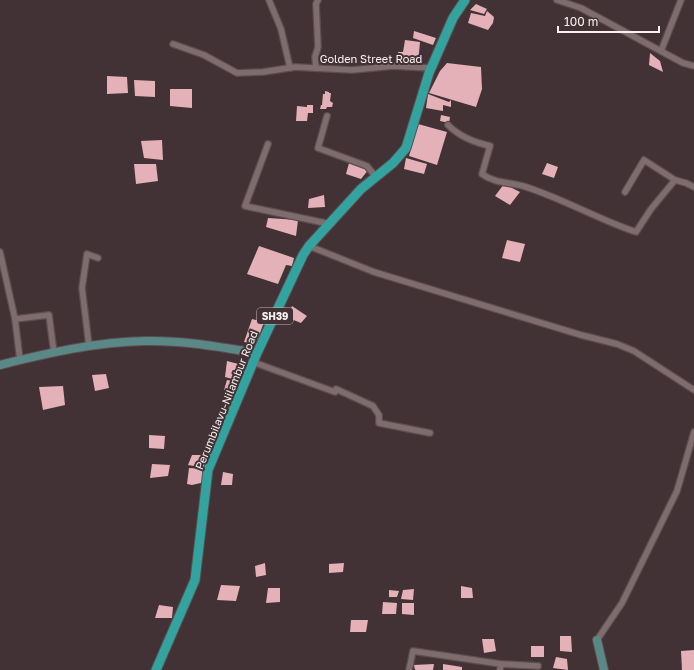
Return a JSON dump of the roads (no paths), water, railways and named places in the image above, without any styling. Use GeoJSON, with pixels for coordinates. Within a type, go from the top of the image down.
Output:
{"type":"FeatureCollection","features":[{"type":"Feature","properties":{"kind":"main road","name":"Perumbilavu-Nilambur Road"},"geometry":{"type":"LineString","coordinates":[[156,670],[195,580],[208,470],[255,357],[303,255],[309,246],[361,190],[393,163],[406,148],[431,68],[452,18],[465,0]]}},
{"type":"Feature","properties":{"kind":"main road"},"geometry":{"type":"LineString","coordinates":[[0,365],[54,352],[89,346],[144,341],[206,345],[255,357]]}},
{"type":"Feature","properties":{"kind":"main road"},"geometry":{"type":"LineString","coordinates":[[597,640],[604,670]]}},
{"type":"Feature","properties":{"kind":"street"},"geometry":{"type":"LineString","coordinates":[[269,0],[281,29],[290,68]]}},
{"type":"Feature","properties":{"kind":"street"},"geometry":{"type":"LineString","coordinates":[[316,68],[315,57],[318,47],[316,4],[318,0]]}},
{"type":"Feature","properties":{"kind":"street"},"geometry":{"type":"LineString","coordinates":[[557,0],[582,8],[683,63],[694,66]]}},
{"type":"Feature","properties":{"kind":"street"},"geometry":{"type":"LineString","coordinates":[[661,51],[681,0]]}},
{"type":"Feature","properties":{"kind":"street","name":"Golden Street Road"},"geometry":{"type":"LineString","coordinates":[[173,44],[204,55],[237,73],[263,72],[290,68],[352,70],[393,66],[431,68]]}},
{"type":"Feature","properties":{"kind":"street"},"geometry":{"type":"LineString","coordinates":[[327,116],[318,148],[367,166],[376,177]]}},
{"type":"Feature","properties":{"kind":"street"},"geometry":{"type":"LineString","coordinates":[[448,125],[455,132],[469,140],[490,146],[482,174],[489,179],[522,186],[636,232],[651,209],[674,180]]}},
{"type":"Feature","properties":{"kind":"street"},"geometry":{"type":"LineString","coordinates":[[268,144],[245,206],[330,224]]}},
{"type":"Feature","properties":{"kind":"street"},"geometry":{"type":"LineString","coordinates":[[625,192],[644,160],[674,180],[694,187]]}},
{"type":"Feature","properties":{"kind":"street"},"geometry":{"type":"LineString","coordinates":[[309,246],[374,272],[581,335],[617,344],[634,351],[694,390]]}},
{"type":"Feature","properties":{"kind":"street"},"geometry":{"type":"LineString","coordinates":[[0,252],[15,320],[20,360]]}},
{"type":"Feature","properties":{"kind":"street"},"geometry":{"type":"LineString","coordinates":[[89,346],[82,288],[87,254],[98,258]]}},
{"type":"Feature","properties":{"kind":"street"},"geometry":{"type":"LineString","coordinates":[[15,320],[49,315],[54,352]]}},
{"type":"Feature","properties":{"kind":"street"},"geometry":{"type":"LineString","coordinates":[[255,357],[335,392],[336,389],[373,406],[379,415],[379,423],[430,433]]}},
{"type":"Feature","properties":{"kind":"street"},"geometry":{"type":"LineString","coordinates":[[597,640],[622,603],[677,491],[694,432]]}},
{"type":"Feature","properties":{"kind":"street"},"geometry":{"type":"LineString","coordinates":[[409,670],[413,651],[500,667],[538,666]]}}]}
